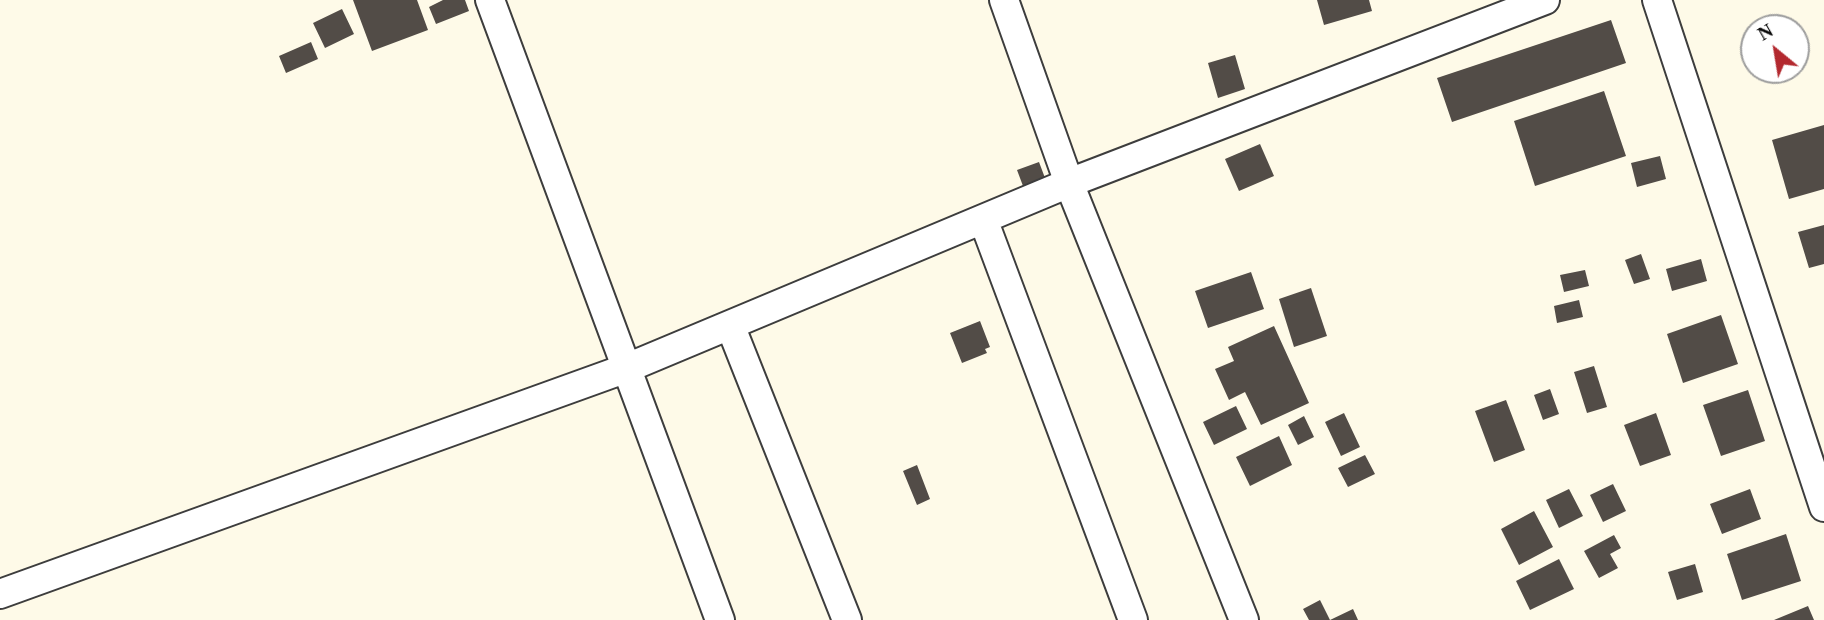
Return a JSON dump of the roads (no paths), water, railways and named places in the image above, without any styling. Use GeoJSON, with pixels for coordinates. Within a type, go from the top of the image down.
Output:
{"type":"FeatureCollection","features":[{"type":"Feature","properties":{"kind":"street"},"geometry":{"type":"LineString","coordinates":[[490,0],[720,620]]}},
{"type":"Feature","properties":{"kind":"street"},"geometry":{"type":"LineString","coordinates":[[1004,0],[1069,183],[1244,620]]}},
{"type":"Feature","properties":{"kind":"street"},"geometry":{"type":"LineString","coordinates":[[0,594],[627,368],[1069,183],[1545,0]]}},
{"type":"Feature","properties":{"kind":"street"},"geometry":{"type":"LineString","coordinates":[[1657,0],[1824,507]]}},
{"type":"Feature","properties":{"kind":"street"},"geometry":{"type":"LineString","coordinates":[[983,219],[1133,620]]}},
{"type":"Feature","properties":{"kind":"street"},"geometry":{"type":"LineString","coordinates":[[730,325],[847,620]]}}]}
